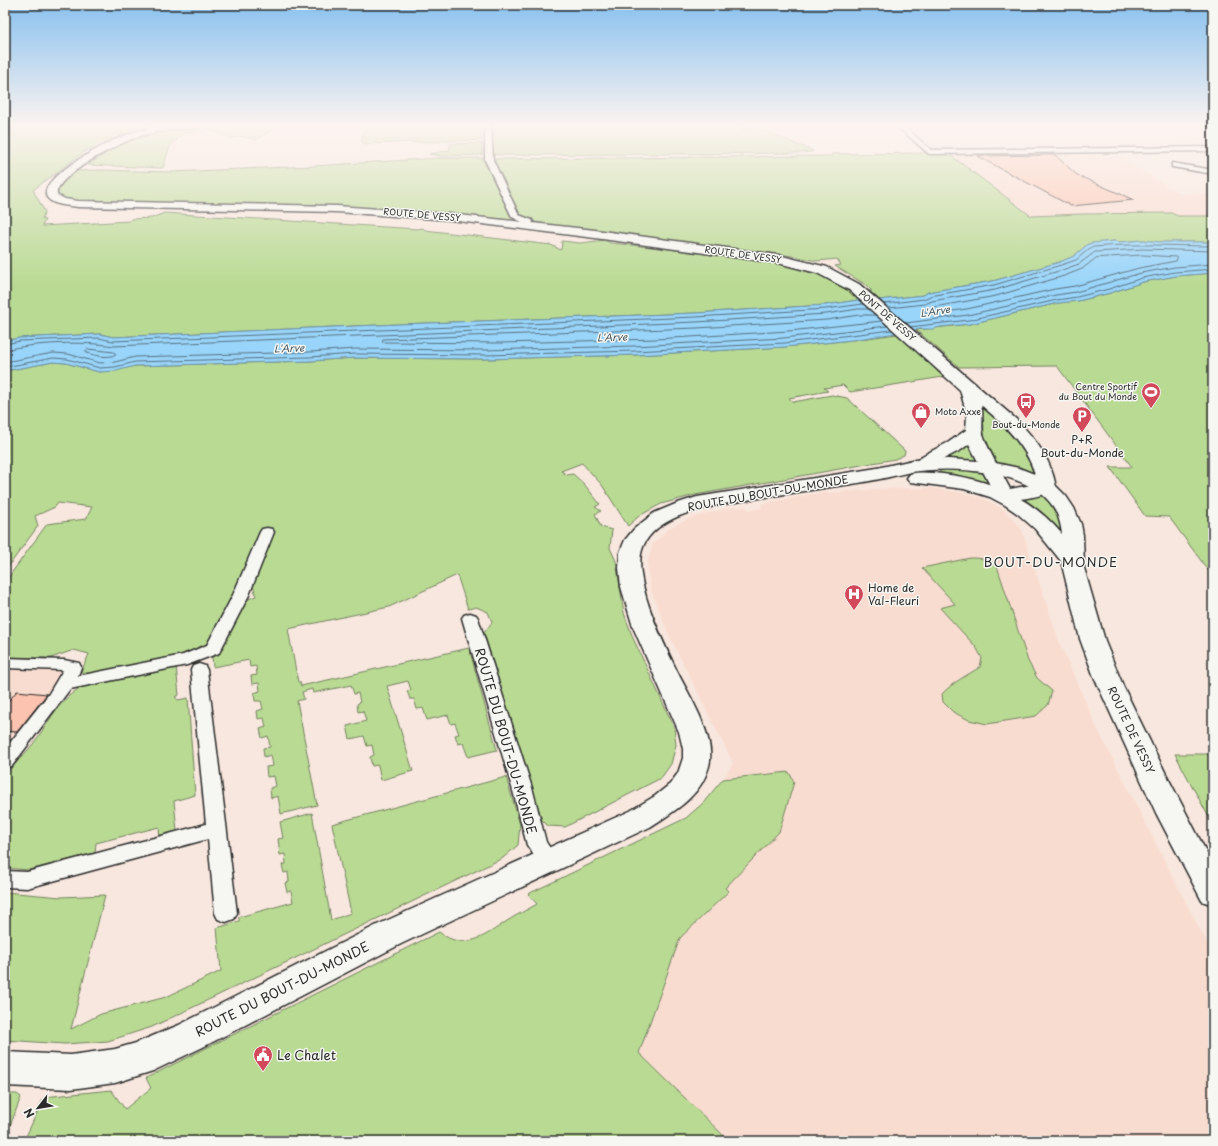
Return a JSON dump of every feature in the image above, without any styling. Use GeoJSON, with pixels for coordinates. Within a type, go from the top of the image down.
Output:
{"type":"FeatureCollection","features":[{"type":"Feature","properties":{"kind":"main road","name":"ROUTE DU BOUT-DU-MONDE"},"geometry":{"type":"LineString","coordinates":[[5,1069],[71,1072],[115,1066],[140,1059],[191,1036],[390,934],[640,818],[671,800],[685,786],[694,769],[698,752],[692,731],[640,614],[630,576],[630,553],[634,542],[642,532],[662,516],[700,503],[824,481],[876,474],[903,467],[924,465],[964,465],[992,468],[1030,479],[1047,487]]}},
{"type":"Feature","properties":{"kind":"main road","name":"ROUTE DU BOUT-DU-MONDE"},"geometry":{"type":"LineString","coordinates":[[876,474],[932,478],[958,482],[1004,495]]}},
{"type":"Feature","properties":{"kind":"main road","name":"ROUTE DE VESSY"},"geometry":{"type":"LineString","coordinates":[[1047,487],[1061,502],[1074,535],[1071,560],[1092,639],[1106,676],[1164,802],[1213,892]]}},
{"type":"Feature","properties":{"kind":"main road","name":"ROUTE DE VESSY"},"geometry":{"type":"LineString","coordinates":[[1004,495],[1038,520],[1071,560]]}},
{"type":"Feature","properties":{"kind":"street","name":"ROUTE DE VESSY"},"geometry":{"type":"LineString","coordinates":[[61,178],[51,190],[52,197],[63,202],[84,205],[337,209],[450,217],[778,259],[822,270],[854,287]]}},
{"type":"Feature","properties":{"kind":"street"},"geometry":{"type":"LineString","coordinates":[[498,178],[516,217],[529,222]]}},
{"type":"Feature","properties":{"kind":"street","name":"PONT DE VESSY"},"geometry":{"type":"LineString","coordinates":[[854,287],[968,388]]}},
{"type":"Feature","properties":{"kind":"street"},"geometry":{"type":"LineString","coordinates":[[968,388],[986,400],[1013,426],[1035,454],[1043,468],[1047,487],[1034,491],[1004,495],[992,468],[979,446],[974,432],[975,415],[968,388]]}},
{"type":"Feature","properties":{"kind":"street"},"geometry":{"type":"LineString","coordinates":[[924,465],[928,460],[961,442],[974,432]]}},
{"type":"Feature","properties":{"kind":"street"},"geometry":{"type":"LineString","coordinates":[[64,685],[187,660],[213,649],[240,595],[267,532]]}},
{"type":"Feature","properties":{"kind":"street","name":"ROUTE DU BOUT-DU-MONDE"},"geometry":{"type":"LineString","coordinates":[[470,618],[523,792],[536,844],[548,860]]}},
{"type":"Feature","properties":{"kind":"street"},"geometry":{"type":"LineString","coordinates":[[5,663],[64,665],[73,667],[73,670],[64,685],[5,761]]}},
{"type":"Feature","properties":{"kind":"street"},"geometry":{"type":"LineString","coordinates":[[199,670],[226,913]]}},
{"type":"Feature","properties":{"kind":"street"},"geometry":{"type":"LineString","coordinates":[[5,879],[27,880],[217,829]]}},
{"type":"Feature","properties":{"kind":"shaded area"},"geometry":{"type":"Polygon","coordinates":[[[981,178],[1155,178],[1181,194],[1213,193],[1213,216],[1178,216],[1170,213],[1031,216],[981,178]]]}},
{"type":"Feature","properties":{"kind":"shaded area"},"geometry":{"type":"Polygon","coordinates":[[[932,488],[969,494],[988,501],[1003,509],[1021,528],[1060,644],[1098,730],[1200,930],[1213,951],[1213,991],[1208,991],[1213,998],[1213,1141],[729,1141],[639,1053],[680,938],[728,892],[724,889],[779,832],[789,772],[723,779],[733,763],[669,635],[650,588],[647,563],[653,544],[669,528],[690,518],[725,509],[745,506],[749,510],[762,508],[761,504],[812,494],[879,489],[932,488]]]}},
{"type":"Feature","properties":{"kind":"shaded area"},"geometry":{"type":"Polygon","coordinates":[[[5,669],[66,672],[5,751],[5,669]]]}},
{"type":"Feature","properties":{"kind":"green space"},"geometry":{"type":"Polygon","coordinates":[[[5,178],[48,178],[33,190],[45,212],[42,219],[45,220],[42,226],[130,221],[131,219],[152,218],[164,213],[417,229],[423,228],[425,230],[551,245],[561,250],[562,241],[580,243],[605,240],[610,243],[661,248],[784,265],[827,277],[845,288],[858,300],[826,305],[696,313],[113,337],[100,334],[19,338],[5,341],[5,178]]]}},
{"type":"Feature","properties":{"kind":"green space"},"geometry":{"type":"Polygon","coordinates":[[[67,178],[493,178],[513,218],[525,223],[379,209],[71,201],[60,198],[57,192],[60,184],[67,178]]]}},
{"type":"Feature","properties":{"kind":"green space"},"geometry":{"type":"Polygon","coordinates":[[[502,178],[981,178],[1031,216],[1171,213],[1178,216],[1213,216],[1213,242],[1161,242],[1143,240],[1093,243],[1088,244],[1074,256],[1060,262],[993,281],[928,292],[924,295],[879,300],[869,291],[872,291],[866,285],[835,266],[841,265],[837,259],[817,261],[793,256],[576,229],[529,221],[522,218],[502,178]]]}},
{"type":"Feature","properties":{"kind":"green space","name":"Centre Sportif du Bout du Monde"},"geometry":{"type":"Polygon","coordinates":[[[1213,273],[1213,577],[1169,517],[1145,516],[1110,467],[1132,467],[1057,366],[959,367],[916,330],[970,324],[1058,303],[1078,301],[1110,293],[1143,282],[1176,276],[1213,273]]]}},
{"type":"Feature","properties":{"kind":"green space"},"geometry":{"type":"Polygon","coordinates":[[[897,334],[911,345],[943,377],[850,392],[843,385],[824,388],[828,391],[789,398],[793,402],[832,395],[847,398],[905,451],[904,455],[895,459],[695,495],[661,504],[639,516],[628,526],[602,485],[582,463],[561,471],[567,475],[573,474],[584,484],[600,504],[595,507],[601,511],[595,514],[601,527],[612,530],[610,548],[616,561],[624,613],[633,638],[674,727],[676,745],[671,764],[661,778],[565,827],[548,826],[542,820],[484,633],[492,622],[488,612],[476,607],[468,609],[457,575],[389,607],[288,629],[298,682],[300,682],[301,686],[469,648],[497,750],[468,757],[463,743],[458,744],[455,735],[459,734],[455,723],[451,724],[448,715],[427,720],[423,708],[417,709],[414,699],[410,699],[407,691],[411,690],[408,681],[387,686],[413,771],[381,780],[378,765],[372,766],[370,757],[374,755],[372,745],[367,746],[364,736],[350,739],[347,726],[366,721],[363,711],[358,712],[357,704],[360,702],[358,693],[354,694],[351,685],[313,693],[312,689],[302,692],[304,699],[297,701],[317,805],[281,814],[278,796],[271,798],[270,788],[276,786],[274,776],[267,777],[266,767],[273,766],[271,755],[264,757],[263,748],[270,747],[268,736],[262,738],[260,729],[266,727],[264,718],[258,719],[257,711],[263,709],[261,701],[255,701],[254,693],[260,691],[259,683],[252,684],[251,676],[257,675],[256,666],[250,667],[249,660],[213,667],[212,657],[218,655],[243,601],[256,596],[254,588],[249,586],[221,631],[198,652],[94,675],[81,672],[89,654],[74,650],[51,658],[5,657],[5,582],[47,524],[86,519],[92,507],[58,503],[55,507],[35,516],[38,526],[5,571],[5,371],[53,362],[66,363],[99,372],[135,366],[310,361],[355,358],[485,359],[635,355],[785,347],[897,334]]]}},
{"type":"Feature","properties":{"kind":"green space"},"geometry":{"type":"Polygon","coordinates":[[[979,402],[1011,432],[1025,449],[1035,469],[1033,473],[996,463],[983,441],[984,426],[979,402]]]}},
{"type":"Feature","properties":{"kind":"green space"},"geometry":{"type":"Polygon","coordinates":[[[970,441],[982,462],[940,459],[970,441]]]}},
{"type":"Feature","properties":{"kind":"green space"},"geometry":{"type":"Polygon","coordinates":[[[936,469],[981,471],[985,473],[992,488],[948,477],[936,469]]]}},
{"type":"Feature","properties":{"kind":"green space"},"geometry":{"type":"Polygon","coordinates":[[[1043,495],[1051,504],[1057,515],[1063,538],[1053,523],[1024,502],[1027,499],[1043,495]]]}},
{"type":"Feature","properties":{"kind":"green space"},"geometry":{"type":"Polygon","coordinates":[[[970,558],[985,559],[997,566],[1028,661],[1037,678],[1052,691],[1048,705],[1036,716],[987,724],[969,720],[953,712],[943,702],[942,694],[955,683],[980,667],[982,658],[976,647],[940,608],[955,604],[922,568],[970,558]]]}},
{"type":"Feature","properties":{"kind":"green space"},"geometry":{"type":"Polygon","coordinates":[[[176,666],[179,695],[175,697],[178,700],[188,698],[195,795],[174,801],[177,831],[173,836],[160,840],[159,827],[96,843],[95,853],[29,870],[5,868],[5,775],[33,744],[61,704],[84,686],[176,666]]]}},
{"type":"Feature","properties":{"kind":"green space"},"geometry":{"type":"Polygon","coordinates":[[[1175,754],[1213,754],[1213,825],[1175,754]]]}},
{"type":"Feature","properties":{"kind":"green space"},"geometry":{"type":"Polygon","coordinates":[[[789,772],[794,782],[779,832],[725,888],[729,891],[680,938],[639,1053],[729,1141],[24,1141],[44,1097],[111,1090],[125,1109],[151,1088],[146,1078],[439,932],[448,938],[458,941],[466,941],[474,940],[491,932],[510,919],[537,904],[528,894],[686,818],[703,803],[723,779],[789,772]]]}},
{"type":"Feature","properties":{"kind":"green space"},"geometry":{"type":"Polygon","coordinates":[[[506,777],[520,825],[518,845],[503,858],[152,1027],[108,1041],[65,1044],[5,1040],[5,892],[61,897],[105,895],[71,1029],[101,1014],[166,997],[221,971],[217,928],[239,921],[239,917],[293,902],[291,891],[287,892],[285,883],[289,882],[288,872],[284,873],[282,865],[286,864],[285,854],[280,855],[278,839],[283,838],[280,822],[312,813],[331,920],[351,913],[332,824],[506,777]]]}},
{"type":"Feature","properties":{"kind":"green space"},"geometry":{"type":"Polygon","coordinates":[[[5,1094],[17,1094],[21,1097],[5,1139],[5,1094]]]}},
{"type":"Feature","properties":{"kind":"water","name":"L'Arve"},"geometry":{"type":"Polygon","coordinates":[[[1143,240],[1161,242],[1213,242],[1213,273],[1176,276],[1143,282],[1110,293],[1078,301],[1058,303],[970,324],[933,329],[921,329],[852,340],[785,347],[635,355],[485,359],[355,358],[310,361],[135,366],[116,371],[99,372],[66,363],[53,362],[5,371],[5,341],[19,338],[100,334],[113,337],[696,313],[826,305],[858,300],[879,300],[924,295],[928,292],[993,281],[1060,262],[1074,256],[1088,244],[1143,240]]]}},
{"type":"Feature","properties":{"kind":"building"},"geometry":{"type":"Polygon","coordinates":[[[1019,178],[1085,178],[1134,200],[1071,206],[1019,178]]]}},
{"type":"Feature","properties":{"kind":"building"},"geometry":{"type":"Polygon","coordinates":[[[17,691],[47,694],[17,732],[5,731],[5,705],[17,691]]]}},
{"type":"Feature","properties":{"kind":"place","name":"Centre Sportif du Bout du Monde"},"geometry":{"type":"Point","coordinates":[1151,409]}},
{"type":"Feature","properties":{"kind":"place","name":"Bout-du-Monde"},"geometry":{"type":"Point","coordinates":[1026,419]}},
{"type":"Feature","properties":{"kind":"place","name":"Moto Axxe"},"geometry":{"type":"Point","coordinates":[921,429]}},
{"type":"Feature","properties":{"kind":"place","name":"P+R Bout-du-Monde"},"geometry":{"type":"Point","coordinates":[1082,433]}},
{"type":"Feature","properties":{"kind":"place","name":"Home de Val-Fleuri"},"geometry":{"type":"Point","coordinates":[854,611]}},
{"type":"Feature","properties":{"kind":"place","name":"Le Chalet"},"geometry":{"type":"Point","coordinates":[263,1072]}},
{"type":"Feature","properties":{"kind":"district","name":"BOUT-DU-MONDE"},"geometry":{"type":"Point","coordinates":[1051,562]}}]}
